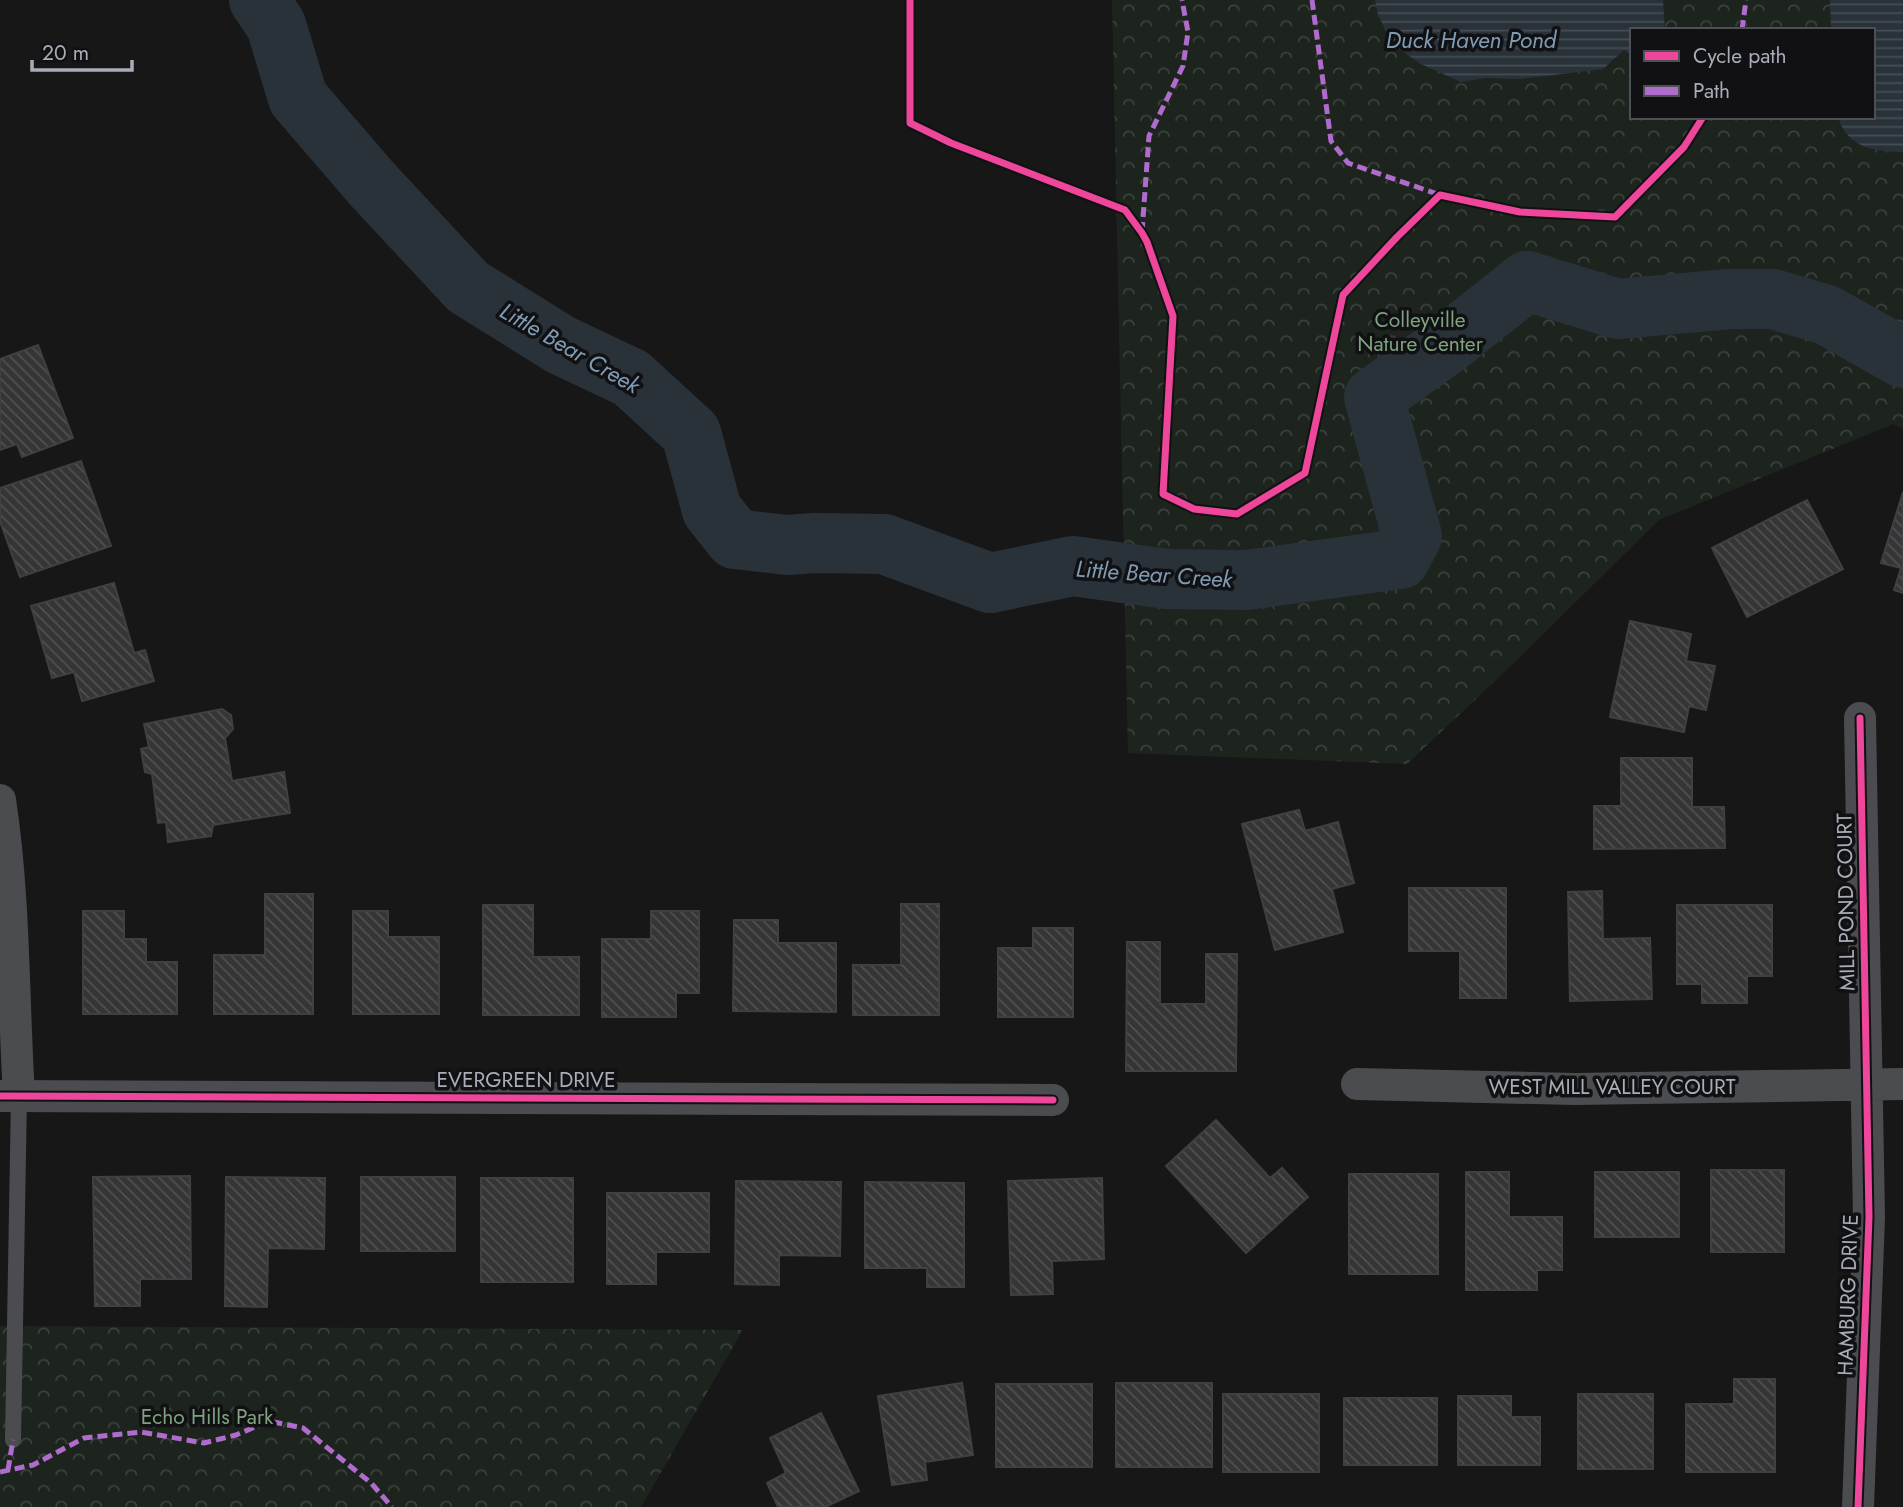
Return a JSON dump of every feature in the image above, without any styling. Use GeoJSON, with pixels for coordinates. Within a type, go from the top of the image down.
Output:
{"type":"FeatureCollection","features":[{"type":"Feature","properties":{"kind":"street","name":"MILL POND COURT"},"geometry":{"type":"LineString","coordinates":[[1860,719],[1867,1084]]}},
{"type":"Feature","properties":{"kind":"street"},"geometry":{"type":"LineString","coordinates":[[0,800],[8,853],[12,925],[9,1096]]}},
{"type":"Feature","properties":{"kind":"street","name":"WEST MILL VALLEY COURT"},"geometry":{"type":"LineString","coordinates":[[1357,1084],[1575,1089],[1903,1084]]}},
{"type":"Feature","properties":{"kind":"street","name":"HAMBURG DRIVE"},"geometry":{"type":"LineString","coordinates":[[1858,1507],[1870,1217],[1867,1084]]}},
{"type":"Feature","properties":{"kind":"street","name":"EVERGREEN DRIVE"},"geometry":{"type":"LineString","coordinates":[[9,1096],[1053,1100]]}},
{"type":"Feature","properties":{"kind":"lane"},"geometry":{"type":"LineString","coordinates":[[9,1096],[13,1440]]}},
{"type":"Feature","properties":{"kind":"green space","name":"Colleyville Nature Center"},"geometry":{"type":"Polygon","coordinates":[[[1112,0],[1903,0],[1903,429],[1893,424],[1659,520],[1407,764],[1128,753],[1112,0]]]}},
{"type":"Feature","properties":{"kind":"green space","name":"Echo Hills Park"},"geometry":{"type":"Polygon","coordinates":[[[0,1326],[743,1330],[641,1507],[0,1507],[0,1326]]]}},
{"type":"Feature","properties":{"kind":"water","name":"Duck Haven Pond"},"geometry":{"type":"Polygon","coordinates":[[[1375,0],[1663,0],[1665,28],[1630,28],[1630,54],[1624,50],[1603,69],[1520,79],[1485,78],[1461,82],[1421,64],[1393,45],[1378,15],[1375,0]]]}},
{"type":"Feature","properties":{"kind":"water"},"geometry":{"type":"Polygon","coordinates":[[[1830,0],[1903,0],[1903,152],[1882,151],[1864,146],[1848,136],[1843,128],[1839,119],[1875,119],[1875,28],[1831,28],[1830,0]]]}},
{"type":"Feature","properties":{"kind":"building"},"geometry":{"type":"Polygon","coordinates":[[[38,345],[73,438],[22,457],[17,444],[0,450],[0,359],[38,345]]]}},
{"type":"Feature","properties":{"kind":"building"},"geometry":{"type":"Polygon","coordinates":[[[81,461],[111,546],[20,577],[0,521],[0,488],[81,461]]]}},
{"type":"Feature","properties":{"kind":"building"},"geometry":{"type":"Polygon","coordinates":[[[1903,492],[1903,593],[1894,590],[1901,568],[1881,563],[1903,492]]]}},
{"type":"Feature","properties":{"kind":"building"},"geometry":{"type":"Polygon","coordinates":[[[1807,500],[1843,569],[1747,617],[1712,548],[1807,500]]]}},
{"type":"Feature","properties":{"kind":"building"},"geometry":{"type":"Polygon","coordinates":[[[114,583],[134,653],[145,650],[154,681],[82,701],[74,672],[52,678],[31,606],[114,583]]]}},
{"type":"Feature","properties":{"kind":"building"},"geometry":{"type":"Polygon","coordinates":[[[1630,621],[1691,634],[1686,661],[1715,666],[1706,710],[1689,706],[1684,732],[1610,717],[1630,621]]]}},
{"type":"Feature","properties":{"kind":"building"},"geometry":{"type":"Polygon","coordinates":[[[222,709],[231,715],[233,729],[225,738],[232,781],[284,772],[290,813],[213,825],[211,836],[168,842],[166,822],[158,823],[152,774],[145,772],[141,749],[149,747],[144,724],[222,709]]]}},
{"type":"Feature","properties":{"kind":"building"},"geometry":{"type":"Polygon","coordinates":[[[1621,758],[1692,758],[1692,807],[1724,807],[1725,848],[1594,849],[1594,806],[1621,806],[1621,758]]]}},
{"type":"Feature","properties":{"kind":"building"},"geometry":{"type":"Polygon","coordinates":[[[1299,810],[1305,831],[1338,822],[1354,883],[1332,889],[1343,932],[1275,950],[1242,824],[1299,810]]]}},
{"type":"Feature","properties":{"kind":"building"},"geometry":{"type":"Polygon","coordinates":[[[1409,888],[1506,888],[1506,998],[1460,998],[1460,951],[1409,951],[1409,888]]]}},
{"type":"Feature","properties":{"kind":"building"},"geometry":{"type":"Polygon","coordinates":[[[1602,891],[1603,939],[1650,938],[1652,999],[1570,1001],[1568,892],[1602,891]]]}},
{"type":"Feature","properties":{"kind":"building"},"geometry":{"type":"Polygon","coordinates":[[[265,894],[313,894],[313,1014],[214,1014],[214,955],[265,955],[265,894]]]}},
{"type":"Feature","properties":{"kind":"building"},"geometry":{"type":"Polygon","coordinates":[[[901,904],[939,904],[939,1015],[853,1015],[853,965],[901,965],[901,904]]]}},
{"type":"Feature","properties":{"kind":"building"},"geometry":{"type":"Polygon","coordinates":[[[483,905],[533,905],[533,957],[579,957],[579,1015],[483,1015],[483,905]]]}},
{"type":"Feature","properties":{"kind":"building"},"geometry":{"type":"Polygon","coordinates":[[[1677,905],[1772,905],[1772,976],[1747,976],[1747,1003],[1702,1003],[1702,984],[1677,984],[1677,905]]]}},
{"type":"Feature","properties":{"kind":"building"},"geometry":{"type":"Polygon","coordinates":[[[83,911],[124,911],[124,939],[146,939],[146,962],[177,962],[177,1014],[83,1014],[83,911]]]}},
{"type":"Feature","properties":{"kind":"building"},"geometry":{"type":"Polygon","coordinates":[[[353,911],[388,911],[388,937],[439,937],[439,1014],[353,1014],[353,911]]]}},
{"type":"Feature","properties":{"kind":"building"},"geometry":{"type":"Polygon","coordinates":[[[651,911],[699,911],[699,993],[676,993],[676,1017],[602,1017],[602,939],[651,939],[651,911]]]}},
{"type":"Feature","properties":{"kind":"building"},"geometry":{"type":"Polygon","coordinates":[[[734,920],[778,920],[778,943],[836,943],[836,1012],[733,1011],[734,920]]]}},
{"type":"Feature","properties":{"kind":"building"},"geometry":{"type":"Polygon","coordinates":[[[1033,928],[1073,928],[1073,1017],[998,1017],[998,948],[1033,948],[1033,928]]]}},
{"type":"Feature","properties":{"kind":"building"},"geometry":{"type":"Polygon","coordinates":[[[1127,942],[1160,942],[1160,1004],[1206,1004],[1206,954],[1237,954],[1236,1071],[1126,1071],[1127,942]]]}},
{"type":"Feature","properties":{"kind":"building"},"geometry":{"type":"Polygon","coordinates":[[[1216,1120],[1270,1178],[1282,1168],[1308,1197],[1246,1253],[1166,1166],[1216,1120]]]}},
{"type":"Feature","properties":{"kind":"building"},"geometry":{"type":"Polygon","coordinates":[[[1711,1170],[1784,1170],[1784,1252],[1711,1252],[1711,1170]]]}},
{"type":"Feature","properties":{"kind":"building"},"geometry":{"type":"Polygon","coordinates":[[[1466,1172],[1509,1172],[1509,1217],[1562,1217],[1562,1270],[1537,1270],[1537,1290],[1466,1290],[1466,1172]]]}},
{"type":"Feature","properties":{"kind":"building"},"geometry":{"type":"Polygon","coordinates":[[[1595,1172],[1679,1172],[1679,1237],[1595,1237],[1595,1172]]]}},
{"type":"Feature","properties":{"kind":"building"},"geometry":{"type":"Polygon","coordinates":[[[1349,1174],[1438,1174],[1438,1274],[1349,1274],[1349,1174]]]}},
{"type":"Feature","properties":{"kind":"building"},"geometry":{"type":"Polygon","coordinates":[[[190,1176],[191,1279],[140,1279],[140,1306],[95,1306],[93,1177],[190,1176]]]}},
{"type":"Feature","properties":{"kind":"building"},"geometry":{"type":"Polygon","coordinates":[[[226,1177],[325,1178],[324,1249],[268,1248],[267,1307],[225,1306],[226,1177]]]}},
{"type":"Feature","properties":{"kind":"building"},"geometry":{"type":"Polygon","coordinates":[[[361,1177],[455,1177],[455,1251],[361,1251],[361,1177]]]}},
{"type":"Feature","properties":{"kind":"building"},"geometry":{"type":"Polygon","coordinates":[[[481,1178],[573,1178],[573,1282],[481,1282],[481,1178]]]}},
{"type":"Feature","properties":{"kind":"building"},"geometry":{"type":"Polygon","coordinates":[[[1102,1178],[1104,1259],[1052,1261],[1053,1294],[1011,1295],[1008,1181],[1102,1178]]]}},
{"type":"Feature","properties":{"kind":"building"},"geometry":{"type":"Polygon","coordinates":[[[736,1181],[841,1182],[840,1256],[779,1255],[779,1285],[735,1284],[736,1181]]]}},
{"type":"Feature","properties":{"kind":"building"},"geometry":{"type":"Polygon","coordinates":[[[865,1182],[964,1183],[964,1287],[927,1287],[927,1268],[865,1268],[865,1182]]]}},
{"type":"Feature","properties":{"kind":"building"},"geometry":{"type":"Polygon","coordinates":[[[607,1193],[709,1193],[709,1252],[656,1252],[656,1284],[607,1284],[607,1193]]]}},
{"type":"Feature","properties":{"kind":"building"},"geometry":{"type":"Polygon","coordinates":[[[1734,1379],[1775,1379],[1775,1472],[1686,1472],[1686,1404],[1734,1404],[1734,1379]]]}},
{"type":"Feature","properties":{"kind":"building"},"geometry":{"type":"Polygon","coordinates":[[[962,1383],[973,1455],[925,1462],[927,1480],[892,1485],[878,1396],[962,1383]]]}},
{"type":"Feature","properties":{"kind":"building"},"geometry":{"type":"Polygon","coordinates":[[[1116,1383],[1212,1383],[1212,1467],[1116,1467],[1116,1383]]]}},
{"type":"Feature","properties":{"kind":"building"},"geometry":{"type":"Polygon","coordinates":[[[996,1384],[1092,1384],[1092,1467],[996,1467],[996,1384]]]}},
{"type":"Feature","properties":{"kind":"building"},"geometry":{"type":"Polygon","coordinates":[[[1223,1394],[1319,1394],[1319,1472],[1223,1472],[1223,1394]]]}},
{"type":"Feature","properties":{"kind":"building"},"geometry":{"type":"Polygon","coordinates":[[[1578,1394],[1653,1394],[1653,1469],[1578,1469],[1578,1394]]]}},
{"type":"Feature","properties":{"kind":"building"},"geometry":{"type":"Polygon","coordinates":[[[1458,1396],[1511,1396],[1511,1417],[1540,1417],[1540,1465],[1458,1465],[1458,1396]]]}},
{"type":"Feature","properties":{"kind":"building"},"geometry":{"type":"Polygon","coordinates":[[[1344,1398],[1437,1398],[1437,1465],[1344,1465],[1344,1398]]]}},
{"type":"Feature","properties":{"kind":"building"},"geometry":{"type":"Polygon","coordinates":[[[821,1413],[859,1491],[825,1507],[778,1507],[767,1483],[786,1473],[770,1438],[821,1413]]]}},
{"type":"Feature","properties":{"kind":"waterway","name":"Little Bear Creek"},"geometry":{"type":"LineString","coordinates":[[259,0],[276,25],[298,98],[372,184],[468,287],[561,345],[631,378],[691,433],[712,510],[735,539],[787,545],[884,544],[990,583],[1073,566],[1167,579],[1247,580],[1400,559],[1412,536],[1374,397],[1445,346],[1527,281],[1618,309],[1730,299],[1773,299],[1827,315],[1903,358]]}},
{"type":"Feature","properties":{"kind":"marked path"},"geometry":{"type":"LineString","coordinates":[[1142,232],[1149,136],[1183,66],[1188,32],[1182,0]]}},
{"type":"Feature","properties":{"kind":"marked path"},"geometry":{"type":"LineString","coordinates":[[1312,0],[1331,141],[1348,163],[1440,195]]}},
{"type":"Feature","properties":{"kind":"marked path"},"geometry":{"type":"LineString","coordinates":[[1742,28],[1746,0]]}},
{"type":"Feature","properties":{"kind":"marked path"},"geometry":{"type":"LineString","coordinates":[[0,1472],[33,1465],[84,1438],[141,1432],[204,1443],[236,1435],[269,1421],[303,1428],[371,1483],[392,1507]]}},
{"type":"Feature","properties":{"kind":"marked path"},"geometry":{"type":"LineString","coordinates":[[8,1470],[13,1440]]}},
{"type":"Feature","properties":{"kind":"cycle path"},"geometry":{"type":"LineString","coordinates":[[910,0],[910,123],[951,143],[1125,210],[1142,233],[1173,316],[1163,494],[1194,509],[1237,514],[1305,473],[1343,295],[1440,195],[1520,212],[1615,217],[1684,147],[1702,119]]}},
{"type":"Feature","properties":{"kind":"cycle path"},"geometry":{"type":"LineString","coordinates":[[1858,1507],[1869,1217],[1860,718]]}},
{"type":"Feature","properties":{"kind":"cycle path"},"geometry":{"type":"LineString","coordinates":[[0,1096],[1053,1100]]}}]}
